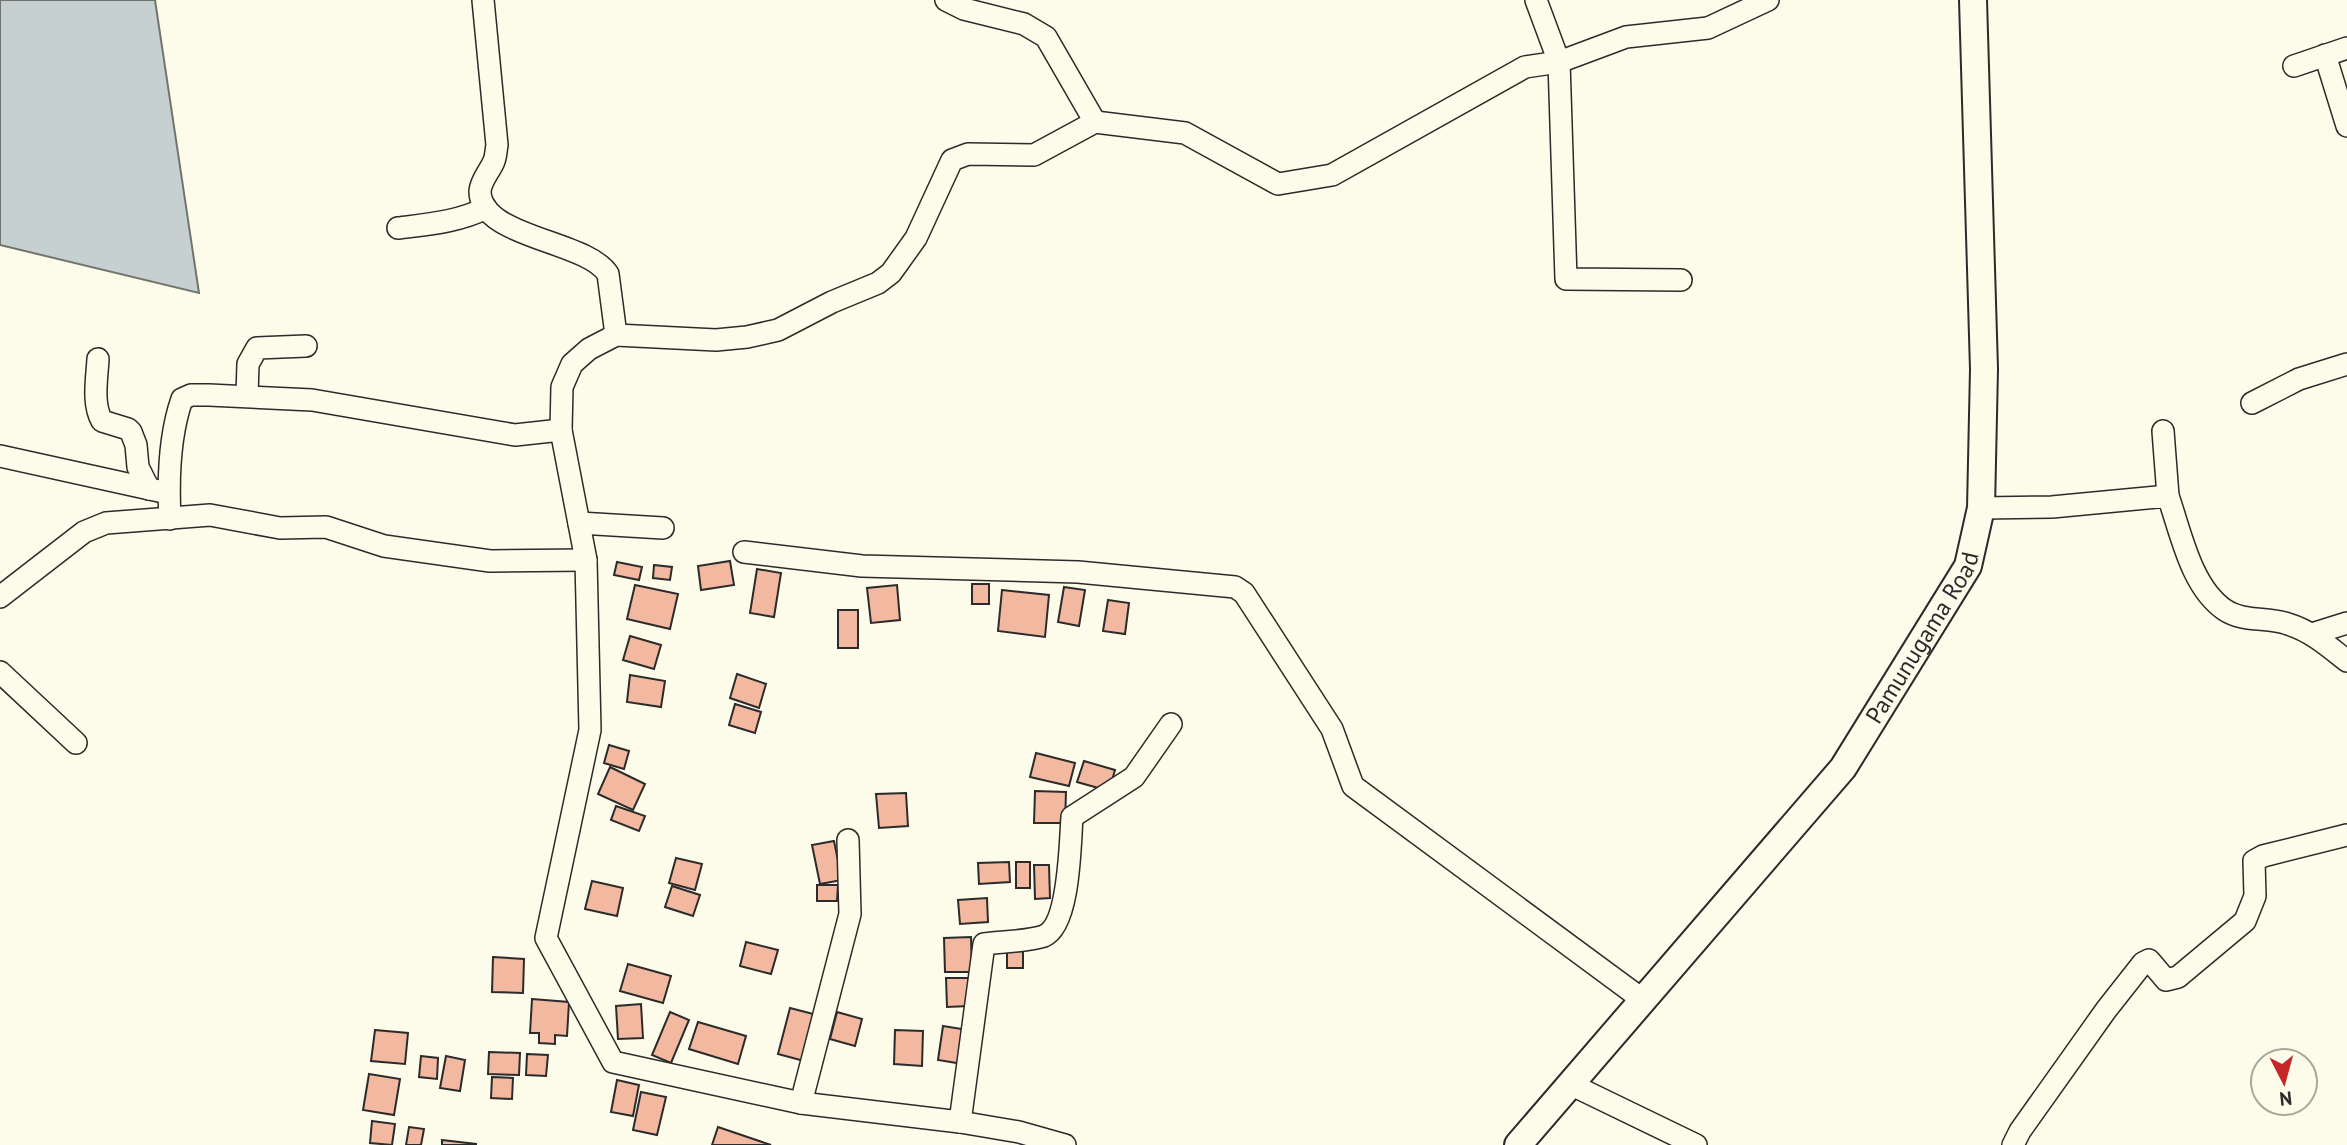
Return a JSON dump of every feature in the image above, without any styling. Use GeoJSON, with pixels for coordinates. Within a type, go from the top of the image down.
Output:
{"type":"FeatureCollection","features":[{"type":"Feature","properties":{"kind":"main road","name":"Pamunugama Road"},"geometry":{"type":"LineString","coordinates":[[1518,1145],[1843,768],[1968,566],[1981,508],[1984,369],[1973,0]]}},
{"type":"Feature","properties":{"kind":"street"},"geometry":{"type":"LineString","coordinates":[[483,0],[497,145],[495,160],[481,186],[480,194],[486,208],[509,227],[579,253],[603,266],[608,274],[616,335]]}},
{"type":"Feature","properties":{"kind":"street"},"geometry":{"type":"LineString","coordinates":[[946,0],[964,9],[1024,24],[1046,37],[1095,122]]}},
{"type":"Feature","properties":{"kind":"street"},"geometry":{"type":"LineString","coordinates":[[1536,0],[1559,62],[1566,279],[1681,280]]}},
{"type":"Feature","properties":{"kind":"street"},"geometry":{"type":"LineString","coordinates":[[1065,1145],[1019,1132],[960,1122],[801,1103],[613,1062],[545,939],[590,730],[586,561],[561,430],[562,387],[572,363],[589,349],[616,335],[716,340],[778,330],[832,302],[878,283],[891,273],[916,238],[952,160],[968,154],[1034,155],[1095,122],[1185,132],[1278,184],[1332,175],[1525,67],[1559,62],[1626,37],[1708,28],[1768,0]]}},
{"type":"Feature","properties":{"kind":"street"},"geometry":{"type":"LineString","coordinates":[[2294,66],[2347,48]]}},
{"type":"Feature","properties":{"kind":"street"},"geometry":{"type":"LineString","coordinates":[[2325,55],[2347,125]]}},
{"type":"Feature","properties":{"kind":"street"},"geometry":{"type":"LineString","coordinates":[[398,228],[447,222],[486,208]]}},
{"type":"Feature","properties":{"kind":"street"},"geometry":{"type":"LineString","coordinates":[[247,395],[248,364],[257,348],[306,346]]}},
{"type":"Feature","properties":{"kind":"street"},"geometry":{"type":"LineString","coordinates":[[98,359],[96,395],[99,416],[102,421],[131,432],[136,445],[138,467],[159,491],[170,519]]}},
{"type":"Feature","properties":{"kind":"street"},"geometry":{"type":"LineString","coordinates":[[2252,403],[2299,379],[2347,364]]}},
{"type":"Feature","properties":{"kind":"street"},"geometry":{"type":"LineString","coordinates":[[159,491],[182,399],[191,395],[247,395],[312,400],[515,435],[561,430]]}},
{"type":"Feature","properties":{"kind":"street"},"geometry":{"type":"LineString","coordinates":[[2163,431],[2168,496],[2193,568],[2210,596],[2227,611],[2256,620],[2286,623],[2312,634],[2347,661]]}},
{"type":"Feature","properties":{"kind":"street"},"geometry":{"type":"LineString","coordinates":[[0,456],[159,491]]}},
{"type":"Feature","properties":{"kind":"street"},"geometry":{"type":"LineString","coordinates":[[1981,508],[2052,507],[2168,496]]}},
{"type":"Feature","properties":{"kind":"street"},"geometry":{"type":"LineString","coordinates":[[0,597],[85,532],[106,523],[210,515],[279,528],[326,527],[384,546],[490,561],[586,561]]}},
{"type":"Feature","properties":{"kind":"street"},"geometry":{"type":"LineString","coordinates":[[579,523],[663,528]]}},
{"type":"Feature","properties":{"kind":"street"},"geometry":{"type":"LineString","coordinates":[[744,552],[862,566],[1078,572],[1235,587],[1244,593],[1332,729],[1353,786],[1643,1000]]}},
{"type":"Feature","properties":{"kind":"street"},"geometry":{"type":"LineString","coordinates":[[2312,634],[2347,623]]}},
{"type":"Feature","properties":{"kind":"street"},"geometry":{"type":"LineString","coordinates":[[0,672],[76,743]]}},
{"type":"Feature","properties":{"kind":"street"},"geometry":{"type":"LineString","coordinates":[[960,1122],[984,944],[1044,936],[1053,929],[1065,898],[1072,817],[1135,777],[1171,724]]}},
{"type":"Feature","properties":{"kind":"street"},"geometry":{"type":"LineString","coordinates":[[2013,1145],[2020,1131],[2106,1010],[2143,964],[2148,960],[2166,980],[2178,977],[2245,921],[2255,896],[2254,861],[2347,835]]}},
{"type":"Feature","properties":{"kind":"street"},"geometry":{"type":"LineString","coordinates":[[801,1103],[850,914],[848,840]]}},
{"type":"Feature","properties":{"kind":"street"},"geometry":{"type":"LineString","coordinates":[[1570,1084],[1696,1145]]}},
{"type":"Feature","properties":{"kind":"shaded area"},"geometry":{"type":"Polygon","coordinates":[[[0,0],[155,0],[199,293],[0,245],[0,0]]]}},
{"type":"Feature","properties":{"kind":"building"},"geometry":{"type":"Polygon","coordinates":[[[730,561],[734,585],[701,590],[698,566],[730,561]]]}},
{"type":"Feature","properties":{"kind":"building"},"geometry":{"type":"Polygon","coordinates":[[[617,562],[642,567],[639,580],[614,575],[617,562]]]}},
{"type":"Feature","properties":{"kind":"building"},"geometry":{"type":"Polygon","coordinates":[[[654,565],[672,567],[670,580],[653,578],[654,565]]]}},
{"type":"Feature","properties":{"kind":"building"},"geometry":{"type":"Polygon","coordinates":[[[757,569],[781,573],[774,617],[750,613],[757,569]]]}},
{"type":"Feature","properties":{"kind":"building"},"geometry":{"type":"Polygon","coordinates":[[[972,584],[989,584],[989,604],[972,604],[972,584]]]}},
{"type":"Feature","properties":{"kind":"building"},"geometry":{"type":"Polygon","coordinates":[[[635,585],[678,594],[670,629],[627,619],[635,585]]]}},
{"type":"Feature","properties":{"kind":"building"},"geometry":{"type":"Polygon","coordinates":[[[897,585],[900,620],[871,623],[867,588],[897,585]]]}},
{"type":"Feature","properties":{"kind":"building"},"geometry":{"type":"Polygon","coordinates":[[[1064,587],[1085,590],[1079,626],[1058,622],[1064,587]]]}},
{"type":"Feature","properties":{"kind":"building"},"geometry":{"type":"Polygon","coordinates":[[[1002,590],[1049,595],[1045,637],[998,631],[1002,590]]]}},
{"type":"Feature","properties":{"kind":"building"},"geometry":{"type":"Polygon","coordinates":[[[1108,600],[1129,603],[1125,634],[1103,631],[1108,600]]]}},
{"type":"Feature","properties":{"kind":"building"},"geometry":{"type":"Polygon","coordinates":[[[838,610],[858,610],[858,648],[838,648],[838,610]]]}},
{"type":"Feature","properties":{"kind":"building"},"geometry":{"type":"Polygon","coordinates":[[[630,636],[661,645],[654,669],[623,660],[630,636]]]}},
{"type":"Feature","properties":{"kind":"building"},"geometry":{"type":"Polygon","coordinates":[[[737,674],[766,684],[759,708],[730,698],[737,674]]]}},
{"type":"Feature","properties":{"kind":"building"},"geometry":{"type":"Polygon","coordinates":[[[630,675],[665,681],[661,707],[627,702],[630,675]]]}},
{"type":"Feature","properties":{"kind":"building"},"geometry":{"type":"Polygon","coordinates":[[[735,704],[761,712],[755,733],[729,725],[735,704]]]}},
{"type":"Feature","properties":{"kind":"building"},"geometry":{"type":"Polygon","coordinates":[[[609,745],[629,751],[624,769],[604,763],[609,745]]]}},
{"type":"Feature","properties":{"kind":"building"},"geometry":{"type":"Polygon","coordinates":[[[1036,753],[1075,763],[1069,786],[1030,777],[1036,753]]]}},
{"type":"Feature","properties":{"kind":"building"},"geometry":{"type":"Polygon","coordinates":[[[1084,761],[1115,770],[1109,791],[1077,782],[1084,761]]]}},
{"type":"Feature","properties":{"kind":"building"},"geometry":{"type":"Polygon","coordinates":[[[610,767],[645,784],[633,810],[598,794],[610,767]]]}},
{"type":"Feature","properties":{"kind":"building"},"geometry":{"type":"Polygon","coordinates":[[[1035,791],[1066,792],[1065,823],[1034,823],[1035,791]]]}},
{"type":"Feature","properties":{"kind":"building"},"geometry":{"type":"Polygon","coordinates":[[[906,793],[908,826],[879,828],[876,794],[906,793]]]}},
{"type":"Feature","properties":{"kind":"building"},"geometry":{"type":"Polygon","coordinates":[[[616,806],[645,816],[639,831],[611,820],[616,806]]]}},
{"type":"Feature","properties":{"kind":"building"},"geometry":{"type":"Polygon","coordinates":[[[834,841],[842,880],[820,884],[812,845],[834,841]]]}},
{"type":"Feature","properties":{"kind":"building"},"geometry":{"type":"Polygon","coordinates":[[[676,858],[702,864],[695,890],[669,883],[676,858]]]}},
{"type":"Feature","properties":{"kind":"building"},"geometry":{"type":"Polygon","coordinates":[[[1009,862],[1010,882],[979,884],[978,863],[1009,862]]]}},
{"type":"Feature","properties":{"kind":"building"},"geometry":{"type":"Polygon","coordinates":[[[1016,862],[1030,862],[1030,888],[1016,888],[1016,862]]]}},
{"type":"Feature","properties":{"kind":"building"},"geometry":{"type":"Polygon","coordinates":[[[1034,865],[1049,865],[1050,898],[1035,899],[1034,865]]]}},
{"type":"Feature","properties":{"kind":"building"},"geometry":{"type":"Polygon","coordinates":[[[592,881],[623,888],[617,916],[585,909],[592,881]]]}},
{"type":"Feature","properties":{"kind":"building"},"geometry":{"type":"Polygon","coordinates":[[[817,885],[838,885],[837,901],[817,901],[817,885]]]}},
{"type":"Feature","properties":{"kind":"building"},"geometry":{"type":"Polygon","coordinates":[[[672,886],[700,895],[693,916],[665,907],[672,886]]]}},
{"type":"Feature","properties":{"kind":"building"},"geometry":{"type":"Polygon","coordinates":[[[987,898],[988,922],[960,924],[958,900],[987,898]]]}},
{"type":"Feature","properties":{"kind":"building"},"geometry":{"type":"Polygon","coordinates":[[[971,937],[972,972],[945,972],[944,938],[971,937]]]}},
{"type":"Feature","properties":{"kind":"building"},"geometry":{"type":"Polygon","coordinates":[[[746,942],[778,950],[771,974],[740,966],[746,942]]]}},
{"type":"Feature","properties":{"kind":"building"},"geometry":{"type":"Polygon","coordinates":[[[1007,944],[1023,944],[1023,968],[1007,968],[1007,944]]]}},
{"type":"Feature","properties":{"kind":"building"},"geometry":{"type":"Polygon","coordinates":[[[493,957],[524,959],[523,993],[492,992],[493,957]]]}},
{"type":"Feature","properties":{"kind":"building"},"geometry":{"type":"Polygon","coordinates":[[[628,964],[671,976],[663,1003],[620,991],[628,964]]]}},
{"type":"Feature","properties":{"kind":"building"},"geometry":{"type":"Polygon","coordinates":[[[946,978],[968,978],[969,1006],[947,1007],[946,978]]]}},
{"type":"Feature","properties":{"kind":"building"},"geometry":{"type":"Polygon","coordinates":[[[532,999],[569,1002],[567,1036],[555,1035],[555,1044],[539,1043],[539,1033],[530,1033],[532,999]]]}},
{"type":"Feature","properties":{"kind":"building"},"geometry":{"type":"Polygon","coordinates":[[[641,1004],[643,1038],[618,1039],[616,1006],[641,1004]]]}},
{"type":"Feature","properties":{"kind":"building"},"geometry":{"type":"Polygon","coordinates":[[[790,1008],[821,1016],[808,1062],[778,1054],[790,1008]]]}},
{"type":"Feature","properties":{"kind":"building"},"geometry":{"type":"Polygon","coordinates":[[[670,1012],[689,1020],[671,1063],[652,1055],[670,1012]]]}},
{"type":"Feature","properties":{"kind":"building"},"geometry":{"type":"Polygon","coordinates":[[[837,1012],[862,1019],[855,1046],[830,1039],[837,1012]]]}},
{"type":"Feature","properties":{"kind":"building"},"geometry":{"type":"Polygon","coordinates":[[[698,1022],[746,1036],[738,1064],[689,1049],[698,1022]]]}},
{"type":"Feature","properties":{"kind":"building"},"geometry":{"type":"Polygon","coordinates":[[[943,1026],[968,1030],[963,1064],[938,1060],[943,1026]]]}},
{"type":"Feature","properties":{"kind":"building"},"geometry":{"type":"Polygon","coordinates":[[[375,1030],[408,1033],[405,1064],[371,1061],[375,1030]]]}},
{"type":"Feature","properties":{"kind":"building"},"geometry":{"type":"Polygon","coordinates":[[[895,1030],[923,1031],[922,1066],[894,1064],[895,1030]]]}},
{"type":"Feature","properties":{"kind":"building"},"geometry":{"type":"Polygon","coordinates":[[[489,1052],[520,1053],[519,1075],[488,1074],[489,1052]]]}},
{"type":"Feature","properties":{"kind":"building"},"geometry":{"type":"Polygon","coordinates":[[[527,1054],[548,1055],[546,1076],[526,1075],[527,1054]]]}},
{"type":"Feature","properties":{"kind":"building"},"geometry":{"type":"Polygon","coordinates":[[[421,1056],[438,1058],[437,1079],[419,1077],[421,1056]]]}},
{"type":"Feature","properties":{"kind":"building"},"geometry":{"type":"Polygon","coordinates":[[[446,1056],[465,1060],[460,1091],[440,1088],[446,1056]]]}},
{"type":"Feature","properties":{"kind":"building"},"geometry":{"type":"Polygon","coordinates":[[[369,1074],[400,1079],[394,1115],[363,1110],[369,1074]]]}},
{"type":"Feature","properties":{"kind":"building"},"geometry":{"type":"Polygon","coordinates":[[[492,1077],[513,1078],[512,1099],[491,1098],[492,1077]]]}},
{"type":"Feature","properties":{"kind":"building"},"geometry":{"type":"Polygon","coordinates":[[[617,1080],[639,1085],[633,1116],[611,1112],[617,1080]]]}},
{"type":"Feature","properties":{"kind":"building"},"geometry":{"type":"Polygon","coordinates":[[[641,1092],[666,1097],[657,1135],[633,1130],[641,1092]]]}},
{"type":"Feature","properties":{"kind":"building"},"geometry":{"type":"Polygon","coordinates":[[[372,1121],[395,1124],[392,1145],[370,1143],[372,1121]]]}},
{"type":"Feature","properties":{"kind":"building"},"geometry":{"type":"Polygon","coordinates":[[[409,1127],[424,1129],[421,1145],[406,1145],[409,1127]]]}},
{"type":"Feature","properties":{"kind":"building"},"geometry":{"type":"Polygon","coordinates":[[[718,1127],[771,1145],[712,1145],[718,1127]]]}},
{"type":"Feature","properties":{"kind":"building"},"geometry":{"type":"Polygon","coordinates":[[[442,1140],[476,1144],[476,1145],[442,1145],[442,1140]]]}}]}
